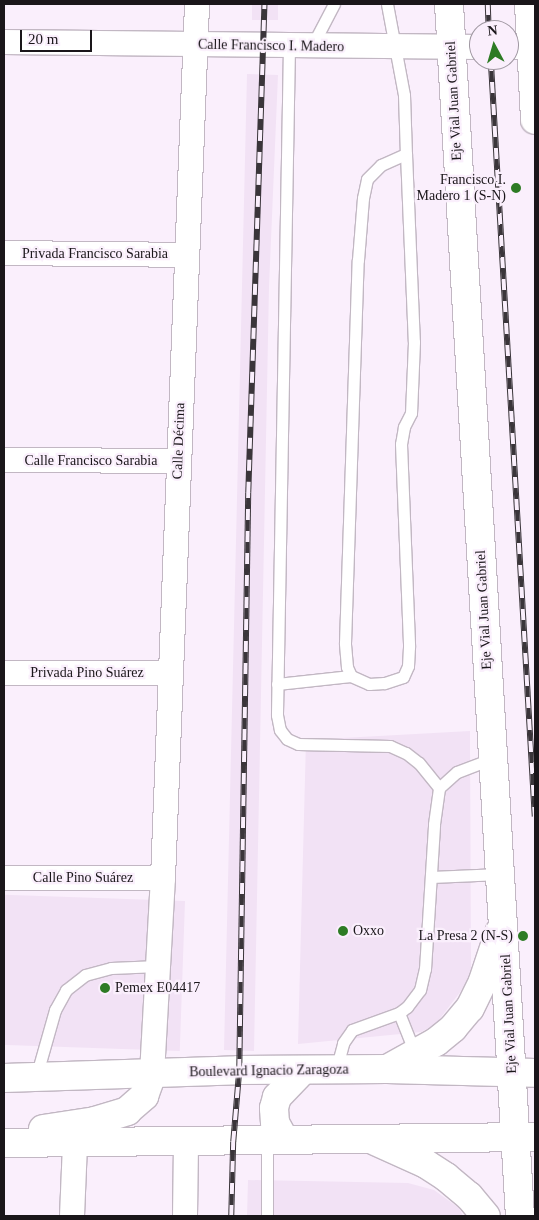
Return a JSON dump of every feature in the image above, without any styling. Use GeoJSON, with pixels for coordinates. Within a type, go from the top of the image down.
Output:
{"type":"FeatureCollection","features":[{"type":"Feature","properties":{"kind":"main road","name":"Eje Vial Juan Gabriel"},"geometry":{"type":"LineString","coordinates":[[449,4],[503,920],[523,1072],[526,1137],[520,1216]]}},
{"type":"Feature","properties":{"kind":"main road"},"geometry":{"type":"LineString","coordinates":[[529,4],[525,47],[535,120]]}},
{"type":"Feature","properties":{"kind":"main road"},"geometry":{"type":"LineString","coordinates":[[388,1069],[416,1055],[453,1028],[470,1008],[483,981],[503,920]]}},
{"type":"Feature","properties":{"kind":"main road","name":"Boulevard Ignacio Zaragoza"},"geometry":{"type":"LineString","coordinates":[[4,1078],[388,1069],[523,1072]]}},
{"type":"Feature","properties":{"kind":"main road"},"geometry":{"type":"LineString","coordinates":[[276,1140],[274,1108],[277,1097],[302,1071]]}},
{"type":"Feature","properties":{"kind":"main road"},"geometry":{"type":"LineString","coordinates":[[4,1142],[35,1130],[95,1121],[127,1111],[144,1096],[152,1074]]}},
{"type":"Feature","properties":{"kind":"main road"},"geometry":{"type":"LineString","coordinates":[[4,1142],[186,1142],[367,1137],[526,1137]]}},
{"type":"Feature","properties":{"kind":"main road"},"geometry":{"type":"LineString","coordinates":[[367,1137],[426,1164],[469,1196],[486,1216]]}},
{"type":"Feature","properties":{"kind":"street","name":"Calle Décima"},"geometry":{"type":"LineString","coordinates":[[152,1074],[163,878],[197,4]]}},
{"type":"Feature","properties":{"kind":"street","name":"Calle Francisco I. Madero"},"geometry":{"type":"LineString","coordinates":[[4,42],[469,47]]}},
{"type":"Feature","properties":{"kind":"street","name":"Privada Francisco Sarabia"},"geometry":{"type":"LineString","coordinates":[[4,253],[186,254]]}},
{"type":"Feature","properties":{"kind":"street","name":"Calle Francisco Sarabia"},"geometry":{"type":"LineString","coordinates":[[4,460],[179,461]]}},
{"type":"Feature","properties":{"kind":"street","name":"Privada Pino Suárez"},"geometry":{"type":"LineString","coordinates":[[4,673],[171,673]]}},
{"type":"Feature","properties":{"kind":"street","name":"Calle Pino Suárez"},"geometry":{"type":"LineString","coordinates":[[4,878],[163,878]]}},
{"type":"Feature","properties":{"kind":"street"},"geometry":{"type":"LineString","coordinates":[[185,1216],[186,1142]]}},
{"type":"Feature","properties":{"kind":"street"},"geometry":{"type":"LineString","coordinates":[[72,1216],[75,1143]]}},
{"type":"Feature","properties":{"kind":"lane"},"geometry":{"type":"LineString","coordinates":[[312,46],[334,4]]}},
{"type":"Feature","properties":{"kind":"lane"},"geometry":{"type":"LineString","coordinates":[[277,684],[352,676],[369,684],[384,683],[403,677],[408,666],[401,444],[411,413],[414,342],[404,95],[393,47],[387,4]]}},
{"type":"Feature","properties":{"kind":"lane"},"geometry":{"type":"LineString","coordinates":[[289,46],[277,684],[277,715],[280,730],[287,739],[298,744],[390,746],[406,753],[419,763],[440,788]]}},
{"type":"Feature","properties":{"kind":"lane"},"geometry":{"type":"LineString","coordinates":[[352,676],[347,667],[345,642],[354,311],[363,198],[367,179],[381,165],[406,154]]}},
{"type":"Feature","properties":{"kind":"lane"},"geometry":{"type":"LineString","coordinates":[[336,1070],[343,1043],[352,1030],[399,1013],[408,1007],[420,990],[425,969],[434,824],[440,788],[457,772],[493,758]]}},
{"type":"Feature","properties":{"kind":"lane"},"geometry":{"type":"LineString","coordinates":[[431,877],[500,874]]}},
{"type":"Feature","properties":{"kind":"lane"},"geometry":{"type":"LineString","coordinates":[[36,1077],[55,1010],[66,990],[85,975],[111,968],[158,966]]}},
{"type":"Feature","properties":{"kind":"lane"},"geometry":{"type":"LineString","coordinates":[[399,1013],[416,1055]]}},
{"type":"Feature","properties":{"kind":"lane"},"geometry":{"type":"LineString","coordinates":[[266,1216],[276,1140]]}},
{"type":"Feature","properties":{"kind":"shaded area"},"geometry":{"type":"Polygon","coordinates":[[[252,4],[278,4],[278,20],[252,20],[252,4]]]}},
{"type":"Feature","properties":{"kind":"shaded area"},"geometry":{"type":"Polygon","coordinates":[[[247,74],[278,75],[269,287],[254,1051],[224,1050],[247,74]]]}},
{"type":"Feature","properties":{"kind":"shaded area"},"geometry":{"type":"Polygon","coordinates":[[[470,731],[471,974],[461,991],[435,1025],[421,1032],[298,1044],[306,740],[470,731]]]}},
{"type":"Feature","properties":{"kind":"shaded area"},"geometry":{"type":"Polygon","coordinates":[[[4,895],[185,901],[180,1051],[4,1045],[4,895]]]}},
{"type":"Feature","properties":{"kind":"shaded area"},"geometry":{"type":"Polygon","coordinates":[[[248,1180],[408,1183],[434,1190],[459,1208],[463,1216],[247,1216],[248,1180]]]}},
{"type":"Feature","properties":{"kind":"railway"},"geometry":{"type":"LineString","coordinates":[[231,1216],[233,1142],[239,1070],[248,493],[264,4]]}},
{"type":"Feature","properties":{"kind":"railway"},"geometry":{"type":"LineString","coordinates":[[488,4],[489,20]]}},
{"type":"Feature","properties":{"kind":"railway"},"geometry":{"type":"LineString","coordinates":[[492,70],[535,817]]}},
{"type":"Feature","properties":{"kind":"place","name":"Francisco I. Madero 1 (S-N)"},"geometry":{"type":"Point","coordinates":[516,188]}},
{"type":"Feature","properties":{"kind":"place","name":"Oxxo"},"geometry":{"type":"Point","coordinates":[343,931]}},
{"type":"Feature","properties":{"kind":"place","name":"La Presa 2 (N-S)"},"geometry":{"type":"Point","coordinates":[523,936]}},
{"type":"Feature","properties":{"kind":"place","name":"Pemex E04417"},"geometry":{"type":"Point","coordinates":[105,988]}}]}
